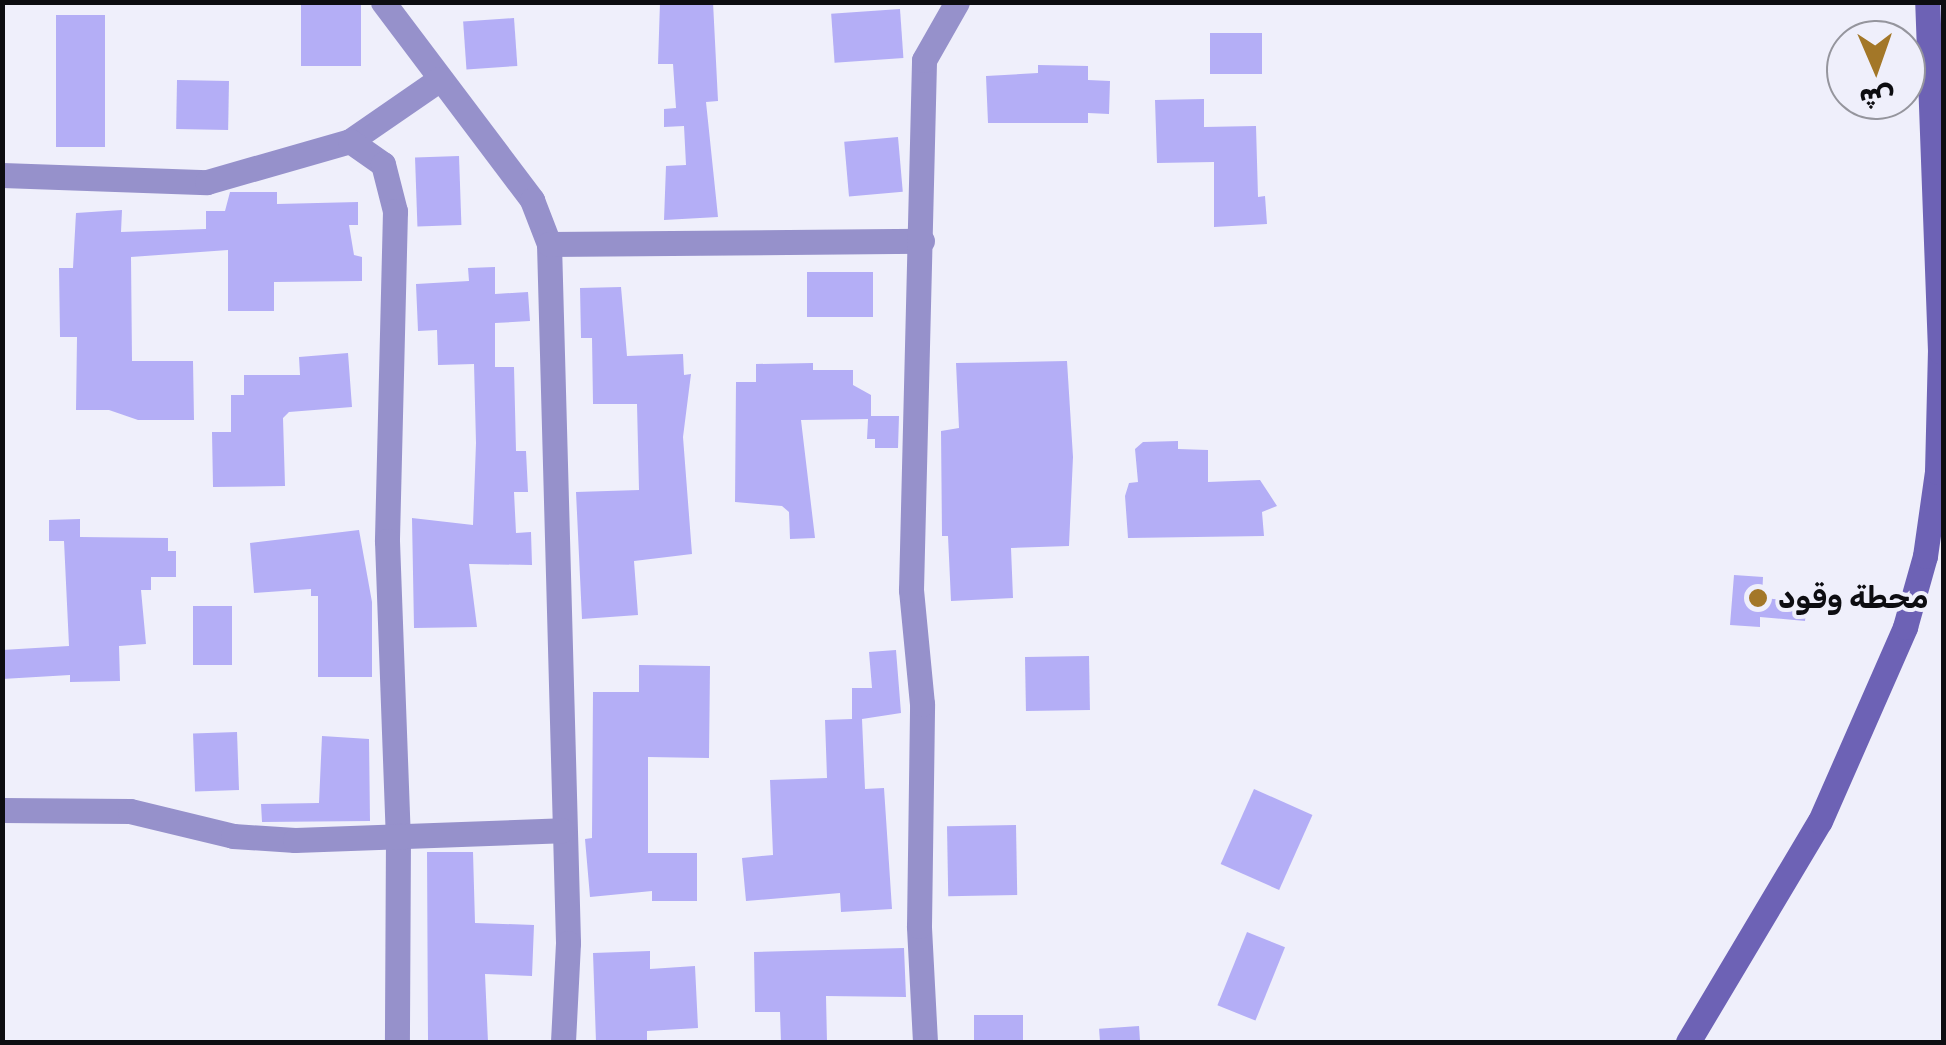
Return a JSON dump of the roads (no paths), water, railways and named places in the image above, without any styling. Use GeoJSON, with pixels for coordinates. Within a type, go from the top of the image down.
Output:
{"type":"FeatureCollection","features":[{"type":"Feature","properties":{"kind":"main road"},"geometry":{"type":"LineString","coordinates":[[1688,1042],[1820,821],[1934,556],[1940,351],[1927,2]]}},
{"type":"Feature","properties":{"kind":"street"},"geometry":{"type":"LineString","coordinates":[[383,2],[532,200],[550,244],[562,830],[568,942],[563,1042]]}},
{"type":"Feature","properties":{"kind":"street"},"geometry":{"type":"LineString","coordinates":[[925,1042],[919,926],[922,704],[912,590],[924,60],[957,2]]}},
{"type":"Feature","properties":{"kind":"street"},"geometry":{"type":"LineString","coordinates":[[2,175],[207,182],[350,141],[440,79]]}},
{"type":"Feature","properties":{"kind":"street"},"geometry":{"type":"LineString","coordinates":[[350,141],[383,164],[395,211],[387,541],[398,835],[397,1042]]}},
{"type":"Feature","properties":{"kind":"street"},"geometry":{"type":"LineString","coordinates":[[550,244],[922,241]]}},
{"type":"Feature","properties":{"kind":"street"},"geometry":{"type":"LineString","coordinates":[[2,810],[130,811],[233,836],[295,840],[562,830]]}},
{"type":"Feature","properties":{"kind":"place","name":"محطة وقود"},"geometry":{"type":"Point","coordinates":[1758,598]}}]}
